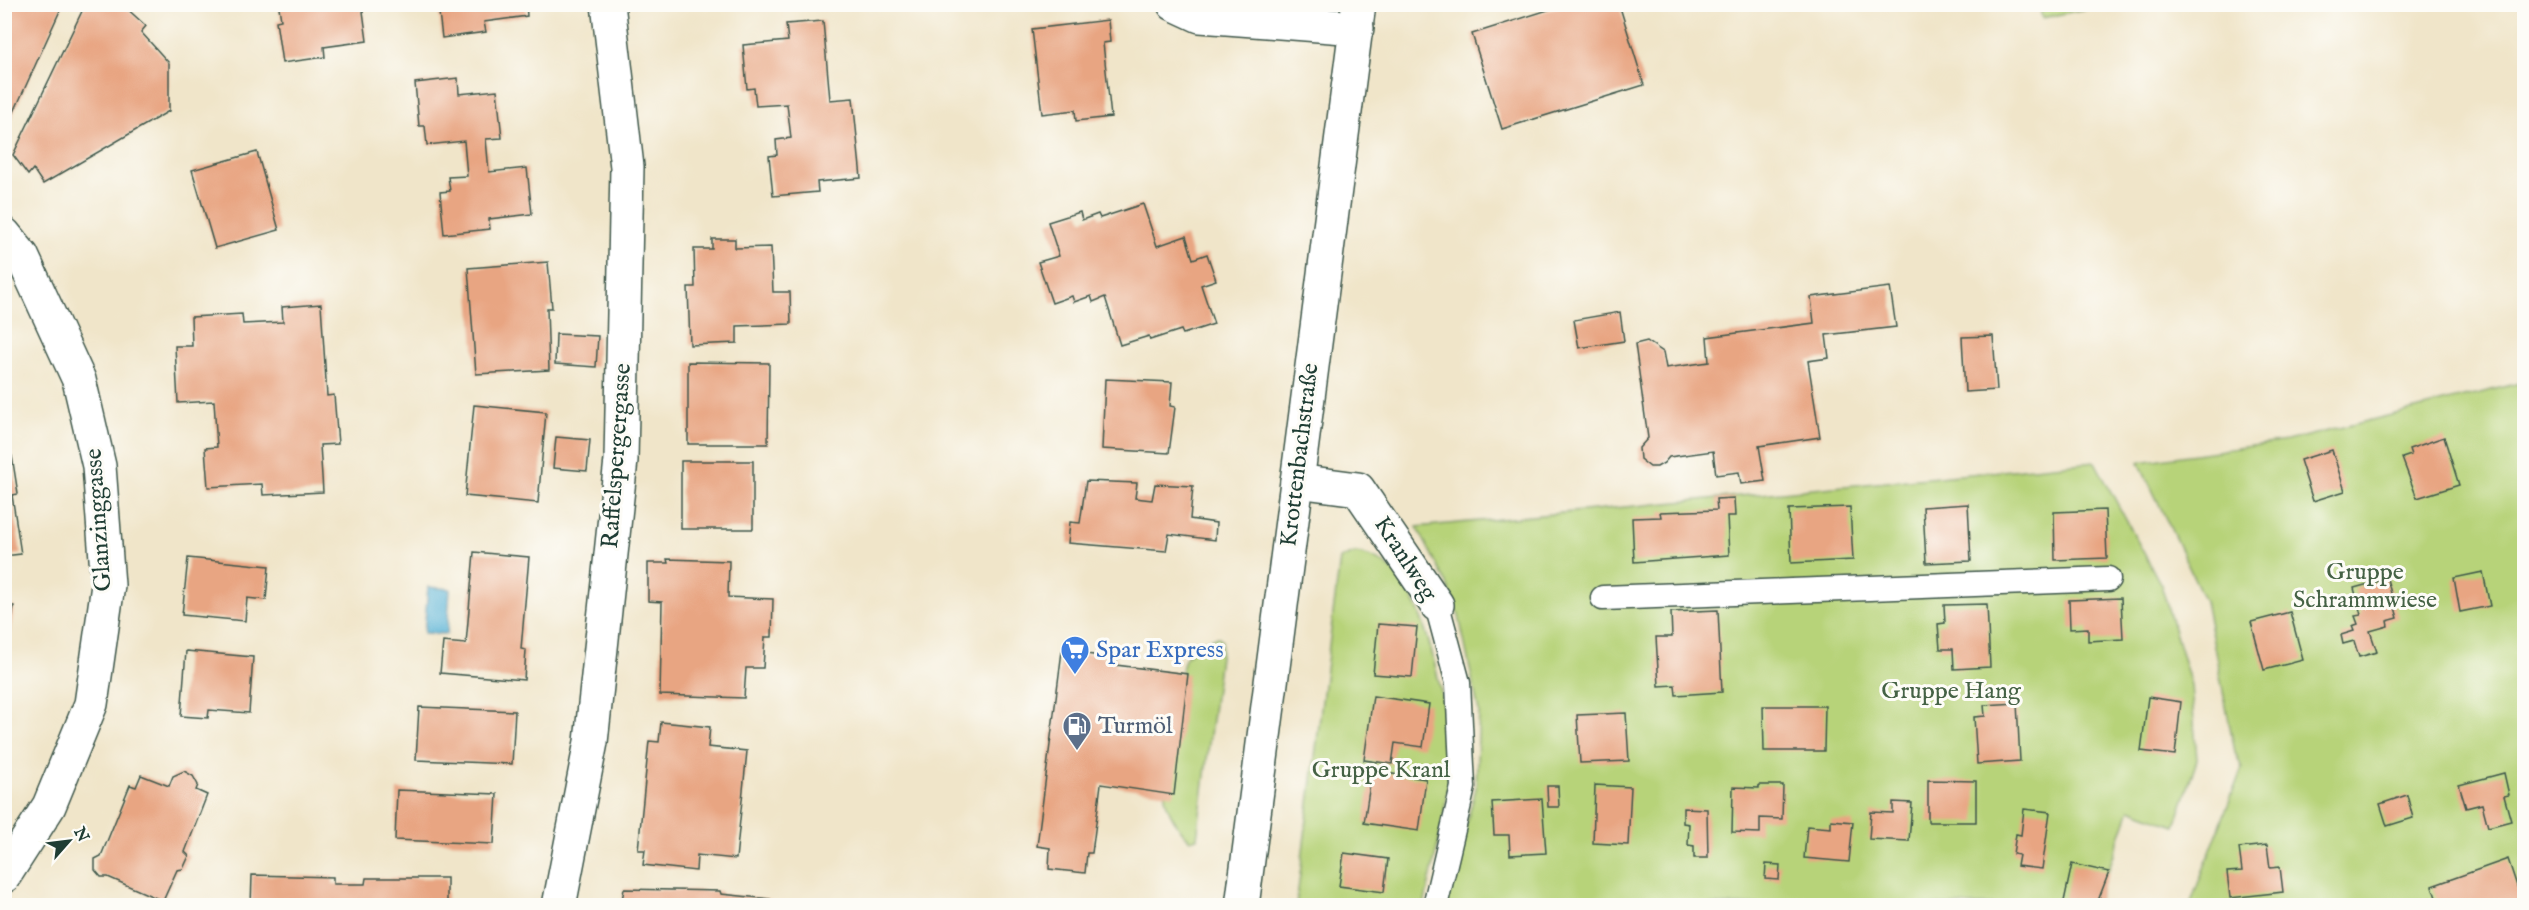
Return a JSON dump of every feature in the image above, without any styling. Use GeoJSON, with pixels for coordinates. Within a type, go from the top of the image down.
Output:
{"type":"FeatureCollection","features":[{"type":"Feature","properties":{"kind":"street","name":"Raffelspergergasse"},"geometry":{"type":"LineString","coordinates":[[559,906],[591,741],[621,460],[627,167],[608,4]]}},
{"type":"Feature","properties":{"kind":"street"},"geometry":{"type":"LineString","coordinates":[[1174,4],[1200,16],[1358,16]]}},
{"type":"Feature","properties":{"kind":"street","name":"Krottenbachstraße"},"geometry":{"type":"LineString","coordinates":[[1242,906],[1358,16]]}},
{"type":"Feature","properties":{"kind":"street","name":"Glanzinggasse"},"geometry":{"type":"LineString","coordinates":[[4,234],[22,256],[79,380],[99,466],[108,585],[91,704],[49,806],[4,876]]}},
{"type":"Feature","properties":{"kind":"street","name":"Kranlweg"},"geometry":{"type":"LineString","coordinates":[[1297,482],[1358,489],[1437,605]]}},
{"type":"Feature","properties":{"kind":"lane"},"geometry":{"type":"LineString","coordinates":[[1603,598],[2108,579]]}},
{"type":"Feature","properties":{"kind":"lane","name":"Kranlweg"},"geometry":{"type":"LineString","coordinates":[[1435,906],[1463,788],[1458,683],[1437,605]]}},
{"type":"Feature","properties":{"kind":"green space"},"geometry":{"type":"Polygon","coordinates":[[[2039,4],[2104,4],[2104,5],[2042,18],[2039,4]]]}},
{"type":"Feature","properties":{"kind":"green space","name":"Gruppe Schrammwiese"},"geometry":{"type":"Polygon","coordinates":[[[2524,382],[2524,905],[2190,905],[2242,768],[2235,752],[2205,601],[2139,462],[2287,441],[2524,382]]]}},
{"type":"Feature","properties":{"kind":"green space","name":"Gruppe Hang"},"geometry":{"type":"Polygon","coordinates":[[[2095,462],[2161,585],[2191,685],[2197,760],[2175,826],[2130,809],[2096,905],[1445,905],[1476,788],[1479,712],[1459,616],[1447,584],[1417,527],[2095,462]]]}},
{"type":"Feature","properties":{"kind":"green space","name":"Gruppe Kranl"},"geometry":{"type":"Polygon","coordinates":[[[1354,553],[1381,562],[1393,571],[1413,598],[1430,645],[1443,701],[1449,771],[1439,839],[1424,905],[1296,906],[1340,559],[1354,553]]]}},
{"type":"Feature","properties":{"kind":"green space"},"geometry":{"type":"Polygon","coordinates":[[[1219,637],[1222,641],[1197,838],[1190,840],[1174,820],[1165,796],[1173,726],[1185,659],[1200,644],[1219,637]]]}},
{"type":"Feature","properties":{"kind":"water"},"geometry":{"type":"Polygon","coordinates":[[[428,587],[450,589],[447,634],[424,633],[428,587]]]}},
{"type":"Feature","properties":{"kind":"building"},"geometry":{"type":"Polygon","coordinates":[[[4,4],[63,4],[4,134],[4,4]]]}},
{"type":"Feature","properties":{"kind":"building"},"geometry":{"type":"Polygon","coordinates":[[[297,4],[362,4],[367,41],[324,47],[325,57],[282,63],[276,21],[281,20],[279,7],[297,4]]]}},
{"type":"Feature","properties":{"kind":"building"},"geometry":{"type":"Polygon","coordinates":[[[438,4],[526,4],[527,16],[484,22],[486,32],[442,38],[438,4]]]}},
{"type":"Feature","properties":{"kind":"building"},"geometry":{"type":"Polygon","coordinates":[[[1567,4],[1619,4],[1644,85],[1502,129],[1472,34],[1567,4]]]}},
{"type":"Feature","properties":{"kind":"building"},"geometry":{"type":"Polygon","coordinates":[[[85,5],[123,5],[146,26],[141,32],[169,63],[169,111],[43,184],[33,169],[28,175],[13,155],[85,5]]]}},
{"type":"Feature","properties":{"kind":"building"},"geometry":{"type":"Polygon","coordinates":[[[1108,20],[1110,42],[1103,43],[1111,117],[1076,121],[1075,110],[1042,114],[1032,29],[1108,20]]]}},
{"type":"Feature","properties":{"kind":"building"},"geometry":{"type":"Polygon","coordinates":[[[823,21],[830,100],[853,98],[861,178],[817,182],[818,192],[773,196],[769,156],[777,155],[776,140],[791,138],[787,104],[756,106],[754,88],[747,89],[743,45],[788,41],[786,24],[823,21]]]}},
{"type":"Feature","properties":{"kind":"building"},"geometry":{"type":"Polygon","coordinates":[[[458,78],[459,94],[497,90],[502,138],[486,139],[489,172],[527,168],[532,214],[489,219],[490,229],[444,234],[440,192],[450,191],[448,177],[467,176],[464,141],[427,145],[425,126],[419,126],[415,83],[458,78]]]}},
{"type":"Feature","properties":{"kind":"building"},"geometry":{"type":"Polygon","coordinates":[[[257,152],[279,230],[215,248],[192,170],[257,152]]]}},
{"type":"Feature","properties":{"kind":"building"},"geometry":{"type":"Polygon","coordinates":[[[1143,204],[1157,246],[1186,236],[1193,259],[1207,254],[1216,280],[1201,285],[1214,324],[1183,334],[1181,330],[1150,340],[1149,336],[1120,345],[1105,297],[1093,302],[1091,296],[1074,302],[1072,296],[1052,303],[1038,262],[1059,256],[1048,222],[1080,212],[1082,220],[1098,214],[1100,218],[1143,204]]]}},
{"type":"Feature","properties":{"kind":"building"},"geometry":{"type":"Polygon","coordinates":[[[712,239],[735,239],[735,248],[771,247],[773,292],[790,292],[791,324],[737,326],[737,343],[690,345],[688,287],[695,287],[694,249],[712,249],[712,239]]]}},
{"type":"Feature","properties":{"kind":"building"},"geometry":{"type":"Polygon","coordinates":[[[548,262],[552,308],[547,308],[549,370],[476,374],[468,268],[548,262]]]}},
{"type":"Feature","properties":{"kind":"building"},"geometry":{"type":"Polygon","coordinates":[[[1890,287],[1896,327],[1826,335],[1829,358],[1808,361],[1820,437],[1759,446],[1765,481],[1741,484],[1739,472],[1716,475],[1713,451],[1669,457],[1657,467],[1650,467],[1640,459],[1639,448],[1648,438],[1635,344],[1647,341],[1663,352],[1666,368],[1709,362],[1707,337],[1814,323],[1811,297],[1890,287]]]}},
{"type":"Feature","properties":{"kind":"building"},"geometry":{"type":"Polygon","coordinates":[[[321,304],[327,396],[334,395],[338,444],[320,445],[323,492],[263,495],[262,484],[208,487],[205,448],[217,447],[214,401],[178,403],[175,346],[192,346],[191,317],[242,314],[243,324],[283,322],[282,307],[321,304]]]}},
{"type":"Feature","properties":{"kind":"building"},"geometry":{"type":"Polygon","coordinates":[[[1620,312],[1624,341],[1579,348],[1574,320],[1620,312]]]}},
{"type":"Feature","properties":{"kind":"building"},"geometry":{"type":"Polygon","coordinates":[[[556,334],[598,336],[596,367],[555,364],[556,334]]]}},
{"type":"Feature","properties":{"kind":"building"},"geometry":{"type":"Polygon","coordinates":[[[1993,336],[1997,390],[1965,392],[1962,337],[1993,336]]]}},
{"type":"Feature","properties":{"kind":"building"},"geometry":{"type":"Polygon","coordinates":[[[688,362],[769,363],[768,444],[688,444],[688,362]]]}},
{"type":"Feature","properties":{"kind":"building"},"geometry":{"type":"Polygon","coordinates":[[[1105,379],[1172,382],[1170,406],[1175,407],[1169,453],[1102,449],[1105,379]]]}},
{"type":"Feature","properties":{"kind":"building"},"geometry":{"type":"Polygon","coordinates":[[[474,405],[546,412],[538,503],[465,496],[474,405]]]}},
{"type":"Feature","properties":{"kind":"building"},"geometry":{"type":"Polygon","coordinates":[[[556,437],[590,440],[587,471],[553,468],[556,437]]]}},
{"type":"Feature","properties":{"kind":"building"},"geometry":{"type":"Polygon","coordinates":[[[2444,437],[2459,485],[2417,498],[2402,458],[2411,455],[2409,449],[2444,437]]]}},
{"type":"Feature","properties":{"kind":"building"},"geometry":{"type":"Polygon","coordinates":[[[2332,450],[2345,491],[2313,501],[2300,460],[2332,450]]]}},
{"type":"Feature","properties":{"kind":"building"},"geometry":{"type":"Polygon","coordinates":[[[12,456],[18,494],[12,495],[21,554],[4,556],[4,457],[12,456]]]}},
{"type":"Feature","properties":{"kind":"building"},"geometry":{"type":"Polygon","coordinates":[[[681,461],[753,461],[753,529],[681,529],[681,461]]]}},
{"type":"Feature","properties":{"kind":"building"},"geometry":{"type":"Polygon","coordinates":[[[1086,481],[1137,483],[1135,498],[1152,500],[1155,484],[1193,486],[1190,519],[1216,523],[1215,540],[1169,534],[1166,551],[1068,543],[1070,522],[1080,523],[1086,481]]]}},
{"type":"Feature","properties":{"kind":"building"},"geometry":{"type":"Polygon","coordinates":[[[1734,498],[1735,516],[1727,516],[1729,555],[1634,562],[1632,518],[1661,517],[1660,512],[1717,510],[1716,499],[1734,498]]]}},
{"type":"Feature","properties":{"kind":"building"},"geometry":{"type":"Polygon","coordinates":[[[1968,504],[1971,561],[1926,563],[1923,507],[1968,504]]]}},
{"type":"Feature","properties":{"kind":"building"},"geometry":{"type":"Polygon","coordinates":[[[1850,507],[1853,560],[1791,563],[1789,509],[1850,507]]]}},
{"type":"Feature","properties":{"kind":"building"},"geometry":{"type":"Polygon","coordinates":[[[2105,510],[2107,558],[2055,560],[2054,512],[2105,510]]]}},
{"type":"Feature","properties":{"kind":"building"},"geometry":{"type":"Polygon","coordinates":[[[474,552],[529,557],[521,649],[526,650],[524,680],[440,673],[443,642],[466,644],[474,552]]]}},
{"type":"Feature","properties":{"kind":"building"},"geometry":{"type":"Polygon","coordinates":[[[188,558],[269,566],[266,600],[247,598],[245,621],[182,615],[188,558]]]}},
{"type":"Feature","properties":{"kind":"building"},"geometry":{"type":"Polygon","coordinates":[[[667,559],[729,561],[728,597],[773,599],[772,637],[765,637],[763,668],[746,668],[744,698],[660,695],[662,602],[648,601],[648,563],[668,563],[667,559]]]}},
{"type":"Feature","properties":{"kind":"building"},"geometry":{"type":"Polygon","coordinates":[[[2483,572],[2490,606],[2460,612],[2454,578],[2483,572]]]}},
{"type":"Feature","properties":{"kind":"building"},"geometry":{"type":"Polygon","coordinates":[[[2387,579],[2398,618],[2387,621],[2388,626],[2370,631],[2377,652],[2359,657],[2354,641],[2343,644],[2341,635],[2354,631],[2352,626],[2358,624],[2355,616],[2361,615],[2354,588],[2387,579]]]}},
{"type":"Feature","properties":{"kind":"building"},"geometry":{"type":"Polygon","coordinates":[[[2121,598],[2123,639],[2088,641],[2088,628],[2070,629],[2069,600],[2121,598]]]}},
{"type":"Feature","properties":{"kind":"building"},"geometry":{"type":"Polygon","coordinates":[[[4,604],[14,606],[6,658],[4,658],[4,604]]]}},
{"type":"Feature","properties":{"kind":"building"},"geometry":{"type":"Polygon","coordinates":[[[1987,604],[1990,667],[1954,669],[1953,649],[1940,649],[1938,624],[1945,623],[1944,605],[1987,604]]]}},
{"type":"Feature","properties":{"kind":"building"},"geometry":{"type":"Polygon","coordinates":[[[1718,610],[1722,692],[1676,695],[1675,685],[1659,686],[1656,637],[1672,637],[1671,612],[1718,610]]]}},
{"type":"Feature","properties":{"kind":"building"},"geometry":{"type":"Polygon","coordinates":[[[2290,612],[2303,660],[2264,670],[2251,622],[2290,612]]]}},
{"type":"Feature","properties":{"kind":"building"},"geometry":{"type":"Polygon","coordinates":[[[1378,624],[1417,627],[1412,677],[1373,674],[1378,624]]]}},
{"type":"Feature","properties":{"kind":"building"},"geometry":{"type":"Polygon","coordinates":[[[186,651],[253,657],[249,713],[209,710],[208,718],[181,716],[186,651]]]}},
{"type":"Feature","properties":{"kind":"building"},"geometry":{"type":"Polygon","coordinates":[[[1062,651],[1117,658],[1116,665],[1188,674],[1174,795],[1101,784],[1092,853],[1087,853],[1085,873],[1049,869],[1050,848],[1037,846],[1062,651]]]}},
{"type":"Feature","properties":{"kind":"building"},"geometry":{"type":"Polygon","coordinates":[[[1373,696],[1429,704],[1423,747],[1395,743],[1392,764],[1364,760],[1373,696]]]}},
{"type":"Feature","properties":{"kind":"building"},"geometry":{"type":"Polygon","coordinates":[[[2148,697],[2181,702],[2175,755],[2141,751],[2148,697]]]}},
{"type":"Feature","properties":{"kind":"building"},"geometry":{"type":"Polygon","coordinates":[[[2017,703],[2020,761],[1977,764],[1974,717],[1985,716],[1984,705],[2017,703]]]}},
{"type":"Feature","properties":{"kind":"building"},"geometry":{"type":"Polygon","coordinates":[[[1763,706],[1825,706],[1824,751],[1764,751],[1763,706]]]}},
{"type":"Feature","properties":{"kind":"building"},"geometry":{"type":"Polygon","coordinates":[[[419,707],[515,711],[512,764],[416,760],[419,707]]]}},
{"type":"Feature","properties":{"kind":"building"},"geometry":{"type":"Polygon","coordinates":[[[1626,713],[1629,761],[1580,763],[1577,715],[1626,713]]]}},
{"type":"Feature","properties":{"kind":"building"},"geometry":{"type":"Polygon","coordinates":[[[661,722],[710,727],[708,747],[747,751],[736,859],[697,855],[696,871],[643,865],[645,850],[638,850],[649,741],[659,742],[661,722]]]}},
{"type":"Feature","properties":{"kind":"building"},"geometry":{"type":"Polygon","coordinates":[[[184,771],[193,776],[198,785],[196,790],[207,795],[185,852],[189,856],[183,869],[177,870],[163,901],[108,877],[101,877],[95,870],[95,859],[101,856],[130,785],[136,787],[141,775],[169,786],[173,776],[184,771]]]}},
{"type":"Feature","properties":{"kind":"building"},"geometry":{"type":"Polygon","coordinates":[[[1372,771],[1426,779],[1419,831],[1364,823],[1372,771]]]}},
{"type":"Feature","properties":{"kind":"building"},"geometry":{"type":"Polygon","coordinates":[[[2504,773],[2509,795],[2504,796],[2511,821],[2488,827],[2482,804],[2466,808],[2459,785],[2504,773]]]}},
{"type":"Feature","properties":{"kind":"building"},"geometry":{"type":"Polygon","coordinates":[[[1928,780],[1976,781],[1976,822],[1928,822],[1928,780]]]}},
{"type":"Feature","properties":{"kind":"building"},"geometry":{"type":"Polygon","coordinates":[[[1595,785],[1631,787],[1628,845],[1593,843],[1595,785]]]}},
{"type":"Feature","properties":{"kind":"building"},"geometry":{"type":"Polygon","coordinates":[[[1759,785],[1783,785],[1782,819],[1760,818],[1760,833],[1732,832],[1733,787],[1759,788],[1759,785]]]}},
{"type":"Feature","properties":{"kind":"building"},"geometry":{"type":"Polygon","coordinates":[[[1547,786],[1558,786],[1559,807],[1548,807],[1547,786]]]}},
{"type":"Feature","properties":{"kind":"building"},"geometry":{"type":"Polygon","coordinates":[[[397,790],[497,794],[494,844],[395,840],[397,790]]]}},
{"type":"Feature","properties":{"kind":"building"},"geometry":{"type":"Polygon","coordinates":[[[2407,795],[2413,818],[2387,826],[2380,804],[2407,795]]]}},
{"type":"Feature","properties":{"kind":"building"},"geometry":{"type":"Polygon","coordinates":[[[1542,799],[1546,853],[1510,855],[1509,835],[1494,835],[1492,802],[1542,799]]]}},
{"type":"Feature","properties":{"kind":"building"},"geometry":{"type":"Polygon","coordinates":[[[1893,802],[1912,803],[1909,841],[1869,839],[1871,812],[1893,813],[1893,802]]]}},
{"type":"Feature","properties":{"kind":"building"},"geometry":{"type":"Polygon","coordinates":[[[1683,808],[1707,809],[1708,858],[1694,858],[1694,846],[1688,845],[1689,824],[1683,823],[1683,808]]]}},
{"type":"Feature","properties":{"kind":"building"},"geometry":{"type":"Polygon","coordinates":[[[2024,809],[2050,812],[2042,869],[2017,866],[2019,855],[2013,854],[2016,834],[2021,835],[2024,809]]]}},
{"type":"Feature","properties":{"kind":"building"},"geometry":{"type":"Polygon","coordinates":[[[1831,820],[1853,822],[1849,862],[1804,858],[1807,826],[1831,828],[1831,820]]]}},
{"type":"Feature","properties":{"kind":"building"},"geometry":{"type":"Polygon","coordinates":[[[2267,845],[2270,868],[2280,867],[2283,892],[2230,898],[2227,872],[2242,871],[2239,848],[2267,845]]]}},
{"type":"Feature","properties":{"kind":"building"},"geometry":{"type":"Polygon","coordinates":[[[1344,853],[1388,859],[1384,892],[1339,886],[1344,853]]]}},
{"type":"Feature","properties":{"kind":"building"},"geometry":{"type":"Polygon","coordinates":[[[2508,859],[2522,901],[2509,906],[2439,906],[2432,886],[2508,859]]]}},
{"type":"Feature","properties":{"kind":"building"},"geometry":{"type":"Polygon","coordinates":[[[1766,864],[1780,865],[1779,880],[1765,879],[1766,864]]]}},
{"type":"Feature","properties":{"kind":"building"},"geometry":{"type":"Polygon","coordinates":[[[2072,864],[2109,872],[2096,906],[2063,906],[2072,864]]]}},
{"type":"Feature","properties":{"kind":"building"},"geometry":{"type":"Polygon","coordinates":[[[252,875],[333,877],[333,884],[365,884],[366,878],[447,878],[447,906],[251,906],[252,875]]]}},
{"type":"Feature","properties":{"kind":"building"},"geometry":{"type":"Polygon","coordinates":[[[624,889],[720,891],[721,894],[770,899],[769,906],[621,906],[624,889]]]}},
{"type":"Feature","properties":{"kind":"place","name":"Spar Express"},"geometry":{"type":"Point","coordinates":[1075,676]}},
{"type":"Feature","properties":{"kind":"place","name":"Turmöl"},"geometry":{"type":"Point","coordinates":[1077,752]}}]}
